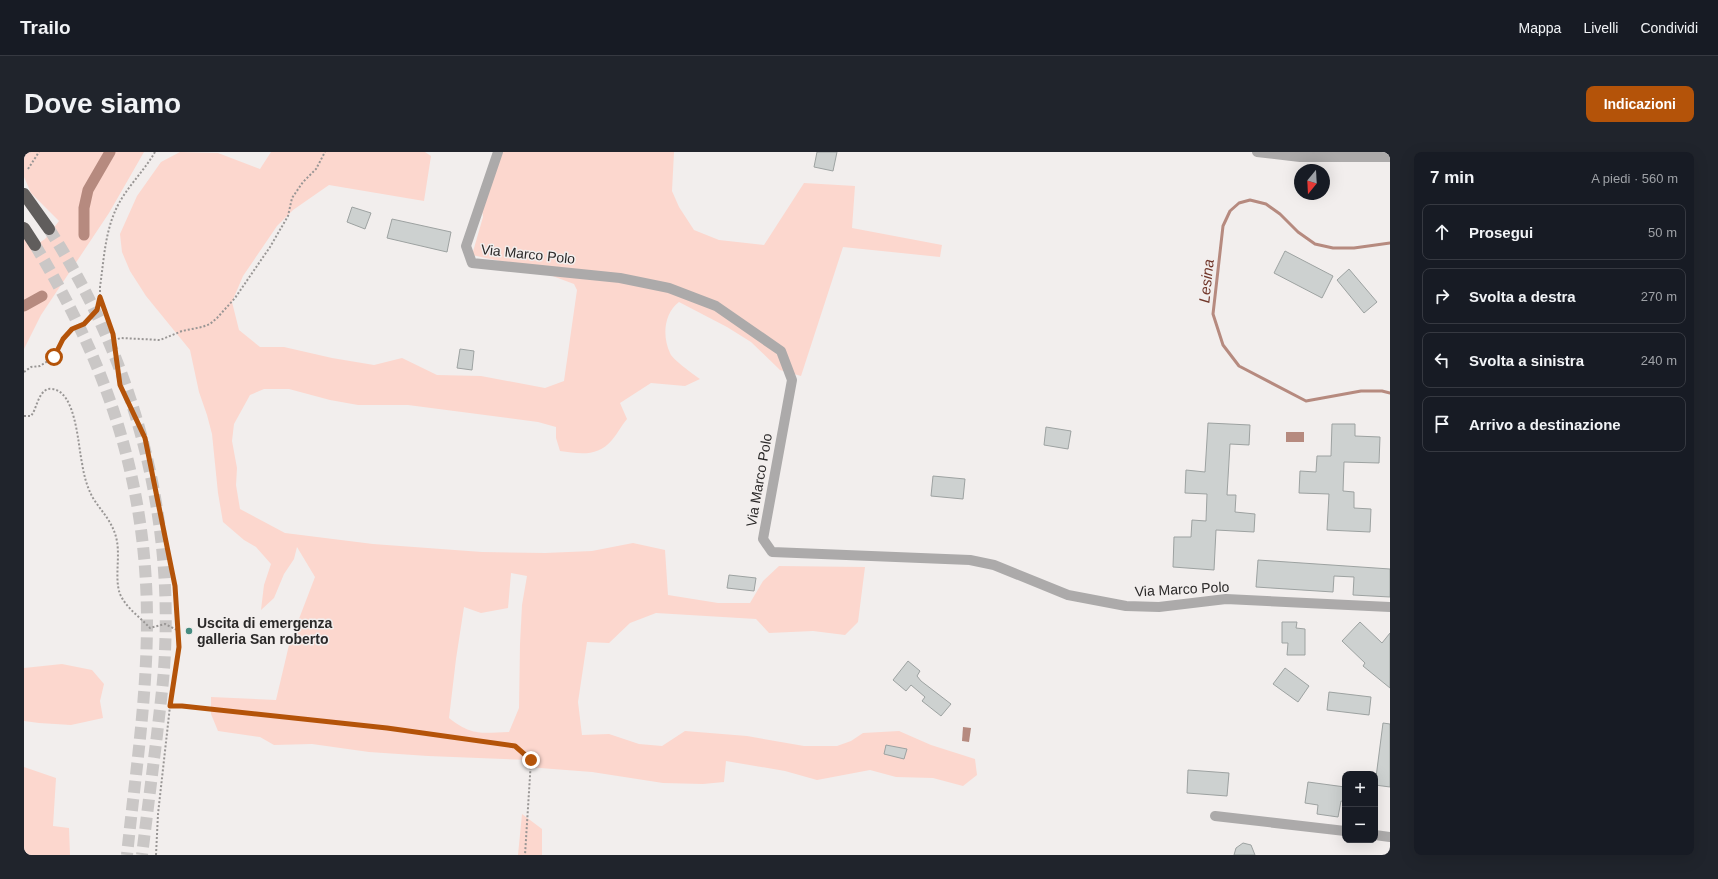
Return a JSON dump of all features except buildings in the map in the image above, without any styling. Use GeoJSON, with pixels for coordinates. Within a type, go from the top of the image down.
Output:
{"type":"FeatureCollection","features":[{"type":"Feature","properties":{"kind":"highway"},"geometry":{"type":"LineString","coordinates":[[24,194],[49,230]]}},
{"type":"Feature","properties":{"kind":"highway"},"geometry":{"type":"LineString","coordinates":[[24,228],[35,245]]}},
{"type":"Feature","properties":{"kind":"street","name":"Via Marco Polo"},"geometry":{"type":"LineString","coordinates":[[498,152],[466,246],[472,263],[620,278],[669,288],[716,306],[781,351],[792,380],[763,539],[772,552],[970,560],[994,565],[1068,594],[1126,606],[1159,607],[1226,599],[1390,606]]}},
{"type":"Feature","properties":{"kind":"street"},"geometry":{"type":"LineString","coordinates":[[1257,152],[1300,157],[1390,157]]}},
{"type":"Feature","properties":{"kind":"street"},"geometry":{"type":"LineString","coordinates":[[1215,816],[1342,831]]}},
{"type":"Feature","properties":{"kind":"street"},"geometry":{"type":"LineString","coordinates":[[1378,835],[1390,837]]}},
{"type":"Feature","properties":{"kind":"path"},"geometry":{"type":"LineString","coordinates":[[28,170],[38,152]]}},
{"type":"Feature","properties":{"kind":"path"},"geometry":{"type":"LineString","coordinates":[[24,372],[31,367],[40,366],[54,357],[63,339],[72,329],[84,324],[97,310],[109,224],[126,191],[146,167],[155,152]]}},
{"type":"Feature","properties":{"kind":"path"},"geometry":{"type":"LineString","coordinates":[[114,340],[121,338],[160,340],[182,331],[210,324],[217,318],[235,298],[270,247],[288,216],[292,198],[303,182],[316,169],[325,152]]}},
{"type":"Feature","properties":{"kind":"path"},"geometry":{"type":"LineString","coordinates":[[100,297],[114,340],[120,385],[145,438],[175,586],[179,647],[170,706],[158,814],[156,855]]}},
{"type":"Feature","properties":{"kind":"path"},"geometry":{"type":"LineString","coordinates":[[24,416],[31,416],[41,394],[48,388],[57,390],[67,401],[77,427],[85,480],[94,499],[112,527],[117,538],[119,567],[118,585],[125,604],[150,628],[165,624],[177,630]]}},
{"type":"Feature","properties":{"kind":"path"},"geometry":{"type":"LineString","coordinates":[[170,706],[182,706],[387,728],[515,746],[531,760],[526,855]]}},
{"type":"Feature","properties":{"kind":"shaded area"},"geometry":{"type":"Polygon","coordinates":[[[24,152],[144,152],[109,213],[41,315],[24,349],[24,239],[33,247],[45,239],[59,221],[31,193],[24,177],[24,152]]]}},
{"type":"Feature","properties":{"kind":"shaded area"},"geometry":{"type":"Polygon","coordinates":[[[180,152],[218,153],[260,169],[271,152],[425,152],[431,156],[424,201],[329,185],[293,210],[277,226],[243,276],[232,302],[239,330],[260,347],[284,347],[332,358],[374,365],[402,358],[437,375],[481,376],[545,388],[564,381],[577,290],[574,284],[531,268],[472,255],[483,217],[482,209],[500,152],[674,152],[672,191],[679,207],[694,230],[719,240],[764,245],[804,183],[855,186],[852,228],[942,245],[940,257],[843,247],[801,376],[780,370],[751,342],[727,327],[679,302],[667,318],[665,332],[667,346],[675,359],[700,379],[685,386],[651,383],[620,403],[627,419],[612,440],[607,445],[595,452],[575,453],[560,451],[556,438],[556,427],[538,422],[408,405],[358,405],[330,400],[289,389],[264,389],[250,395],[234,424],[232,441],[237,468],[236,485],[240,509],[285,533],[373,544],[482,552],[545,553],[592,551],[633,543],[665,550],[668,595],[718,603],[750,603],[763,581],[779,566],[865,567],[858,622],[845,635],[813,631],[769,633],[756,619],[656,613],[630,623],[609,643],[587,642],[578,702],[582,735],[609,734],[639,744],[662,746],[685,731],[747,736],[804,746],[837,746],[851,741],[863,733],[899,731],[931,745],[975,759],[977,775],[963,786],[933,778],[896,777],[870,770],[817,780],[785,771],[726,761],[724,782],[703,784],[663,783],[592,772],[527,767],[530,760],[369,752],[312,744],[274,745],[260,737],[218,731],[211,714],[211,697],[276,700],[289,645],[315,577],[297,547],[294,559],[284,574],[274,598],[261,610],[264,585],[271,564],[256,547],[244,540],[223,522],[218,493],[212,434],[199,392],[190,350],[146,296],[130,271],[122,252],[120,234],[137,196],[161,162],[180,152]],[[511,573],[508,608],[481,613],[464,607],[449,718],[471,731],[484,733],[509,732],[519,708],[522,605],[527,576],[511,573]]]}},
{"type":"Feature","properties":{"kind":"shaded area"},"geometry":{"type":"Polygon","coordinates":[[[1286,432],[1304,432],[1304,442],[1286,442],[1286,432]]]}},
{"type":"Feature","properties":{"kind":"shaded area"},"geometry":{"type":"Polygon","coordinates":[[[62,664],[92,670],[104,684],[100,701],[103,718],[71,725],[24,721],[24,668],[62,664]]]}},
{"type":"Feature","properties":{"kind":"shaded area"},"geometry":{"type":"Polygon","coordinates":[[[963,727],[971,728],[969,742],[962,741],[963,727]]]}},
{"type":"Feature","properties":{"kind":"shaded area"},"geometry":{"type":"Polygon","coordinates":[[[24,767],[56,778],[53,826],[69,828],[70,855],[24,855],[24,767]]]}},
{"type":"Feature","properties":{"kind":"shaded area"},"geometry":{"type":"Polygon","coordinates":[[[522,814],[542,829],[542,855],[518,855],[522,814]]]}},
{"type":"Feature","properties":{"kind":"waterway"},"geometry":{"type":"LineString","coordinates":[[84,235],[84,208],[88,190],[110,152]]}},
{"type":"Feature","properties":{"kind":"waterway","name":"Lesina"},"geometry":{"type":"LineString","coordinates":[[1390,243],[1354,248],[1333,248],[1315,244],[1298,232],[1280,214],[1266,204],[1250,200],[1239,203],[1230,211],[1223,226],[1213,314],[1223,345],[1239,366],[1306,401],[1361,391],[1382,391],[1390,393]]}},
{"type":"Feature","properties":{"kind":"waterway"},"geometry":{"type":"LineString","coordinates":[[24,306],[42,296]]}},
{"type":"Feature","properties":{"kind":"tunnel"},"geometry":{"type":"LineString","coordinates":[[49,229],[78,277],[102,327],[123,378],[140,431],[153,485],[161,540],[165,595],[165,651],[163,682],[142,855]]}},
{"type":"Feature","properties":{"kind":"tunnel"},"geometry":{"type":"LineString","coordinates":[[35,245],[83,334],[102,379],[118,425],[131,472],[140,520],[145,570],[147,621],[145,680],[127,855]]}},
{"type":"Feature","properties":{"kind":"place","name":"Uscita di emergenza galleria San roberto"},"geometry":{"type":"Point","coordinates":[189,631]}},
{"type":"Feature","properties":{"kind":"route"},"geometry":{"type":"LineString","coordinates":[[54,357],[63,339],[72,329],[84,324],[97,310],[100,297],[113,334],[120,385],[145,438],[175,586],[179,647],[170,706],[182,706],[387,728],[515,746],[531,760]]}}]}
